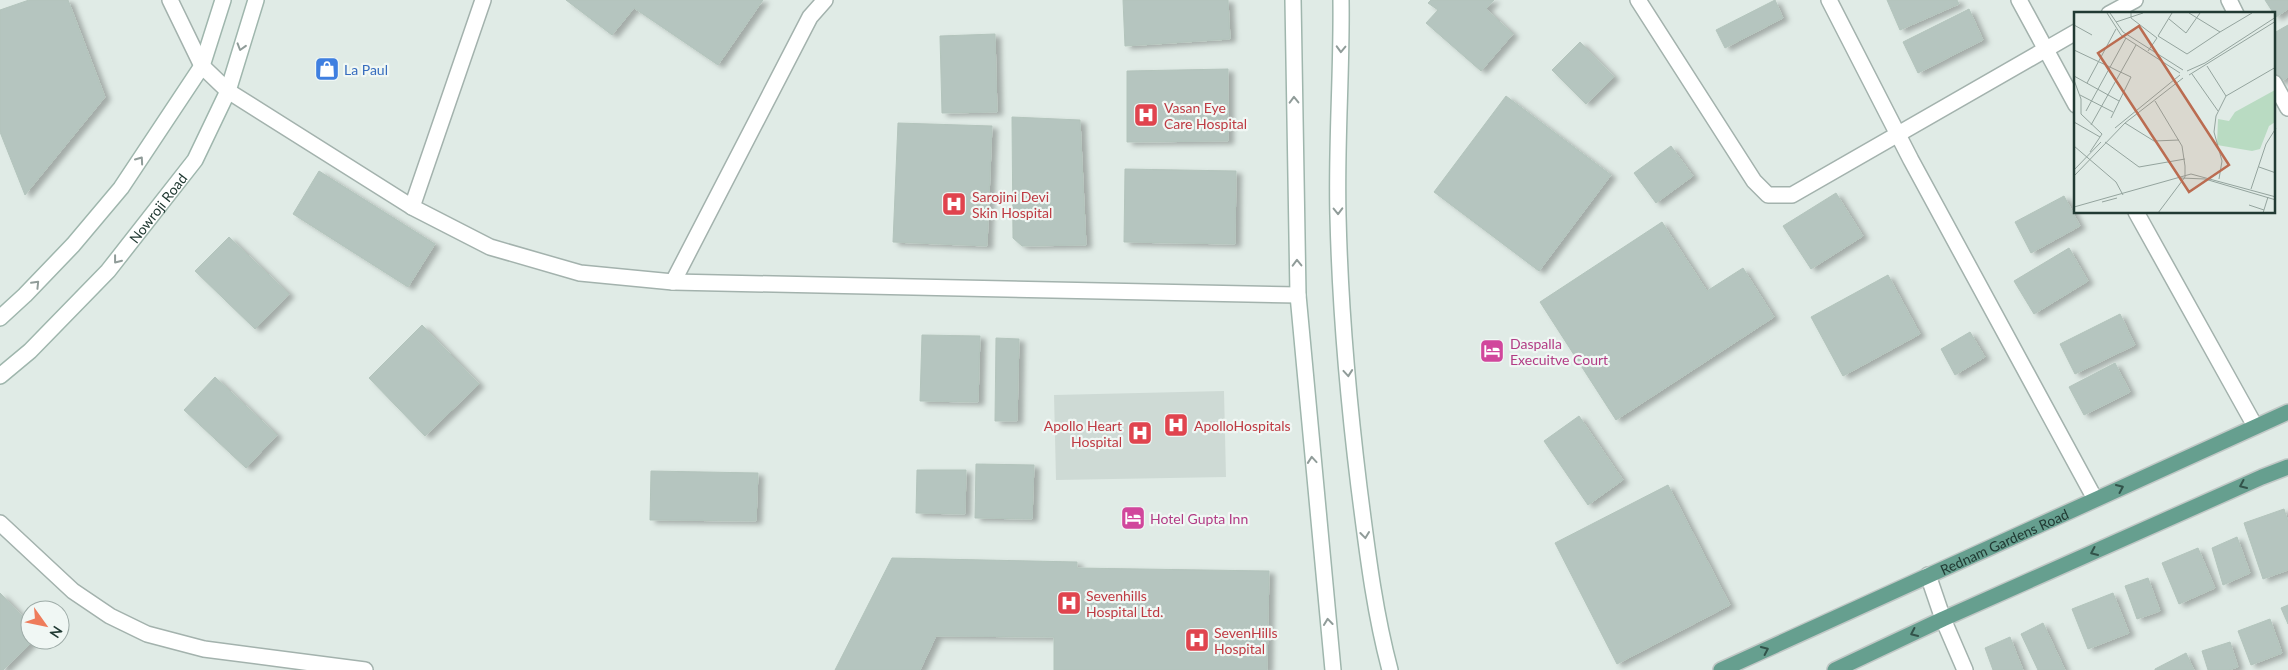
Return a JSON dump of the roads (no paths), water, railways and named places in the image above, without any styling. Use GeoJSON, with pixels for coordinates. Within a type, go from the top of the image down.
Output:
{"type":"FeatureCollection","features":[{"type":"Feature","properties":{"kind":"main road","name":"Rednam Gardens Road"},"geometry":{"type":"LineString","coordinates":[[1721,670],[2288,412]]}},
{"type":"Feature","properties":{"kind":"main road"},"geometry":{"type":"LineString","coordinates":[[1836,670],[1943,619],[2288,467]]}},
{"type":"Feature","properties":{"kind":"street"},"geometry":{"type":"LineString","coordinates":[[170,0],[202,66],[228,91],[412,207],[490,247],[580,273],[673,282],[1298,295]]}},
{"type":"Feature","properties":{"kind":"street"},"geometry":{"type":"LineString","coordinates":[[0,318],[73,245],[121,188],[202,66],[224,0]]}},
{"type":"Feature","properties":{"kind":"street","name":"Nowroji Road"},"geometry":{"type":"LineString","coordinates":[[0,376],[30,351],[108,271],[194,160],[228,91],[256,0]]}},
{"type":"Feature","properties":{"kind":"street"},"geometry":{"type":"LineString","coordinates":[[412,207],[483,0]]}},
{"type":"Feature","properties":{"kind":"street"},"geometry":{"type":"LineString","coordinates":[[673,282],[810,17],[825,0]]}},
{"type":"Feature","properties":{"kind":"street"},"geometry":{"type":"LineString","coordinates":[[1293,0],[1298,295],[1333,670]]}},
{"type":"Feature","properties":{"kind":"street"},"geometry":{"type":"LineString","coordinates":[[1341,0],[1338,215],[1342,302],[1353,432],[1366,548],[1382,640],[1390,670]]}},
{"type":"Feature","properties":{"kind":"street"},"geometry":{"type":"LineString","coordinates":[[1638,0],[1749,174],[1768,195],[1792,195],[2044,48],[2074,33]]}},
{"type":"Feature","properties":{"kind":"street"},"geometry":{"type":"LineString","coordinates":[[1829,0],[1898,133],[2095,499]]}},
{"type":"Feature","properties":{"kind":"street"},"geometry":{"type":"LineString","coordinates":[[2019,0],[2074,101]]}},
{"type":"Feature","properties":{"kind":"street"},"geometry":{"type":"LineString","coordinates":[[2113,12],[2135,0]]}},
{"type":"Feature","properties":{"kind":"street"},"geometry":{"type":"LineString","coordinates":[[2229,0],[2235,12]]}},
{"type":"Feature","properties":{"kind":"street"},"geometry":{"type":"LineString","coordinates":[[2276,87],[2288,108]]}},
{"type":"Feature","properties":{"kind":"street"},"geometry":{"type":"LineString","coordinates":[[2137,214],[2254,426]]}},
{"type":"Feature","properties":{"kind":"street"},"geometry":{"type":"LineString","coordinates":[[0,523],[73,591],[110,616],[147,634],[204,649],[365,670]]}},
{"type":"Feature","properties":{"kind":"street"},"geometry":{"type":"LineString","coordinates":[[1928,575],[1943,619],[1965,670]]}},
{"type":"Feature","properties":{"kind":"place","name":"La Paul"},"geometry":{"type":"Point","coordinates":[327,69]}},
{"type":"Feature","properties":{"kind":"place","name":"Vasan Eye Care Hospital"},"geometry":{"type":"Point","coordinates":[1146,115]}},
{"type":"Feature","properties":{"kind":"place","name":"Sarojini Devi Skin Hospital"},"geometry":{"type":"Point","coordinates":[954,204]}},
{"type":"Feature","properties":{"kind":"place","name":"Daspalla Execuitve Court"},"geometry":{"type":"Point","coordinates":[1492,351]}},
{"type":"Feature","properties":{"kind":"place","name":"ApolloHospitals"},"geometry":{"type":"Point","coordinates":[1176,425]}},
{"type":"Feature","properties":{"kind":"place","name":"Apollo Heart Hospital"},"geometry":{"type":"Point","coordinates":[1140,433]}},
{"type":"Feature","properties":{"kind":"place","name":"Hotel Gupta Inn"},"geometry":{"type":"Point","coordinates":[1133,518]}},
{"type":"Feature","properties":{"kind":"place","name":"Sevenhills Hospital Ltd."},"geometry":{"type":"Point","coordinates":[1069,603]}},
{"type":"Feature","properties":{"kind":"place","name":"SevenHills Hospital"},"geometry":{"type":"Point","coordinates":[1197,640]}}]}
